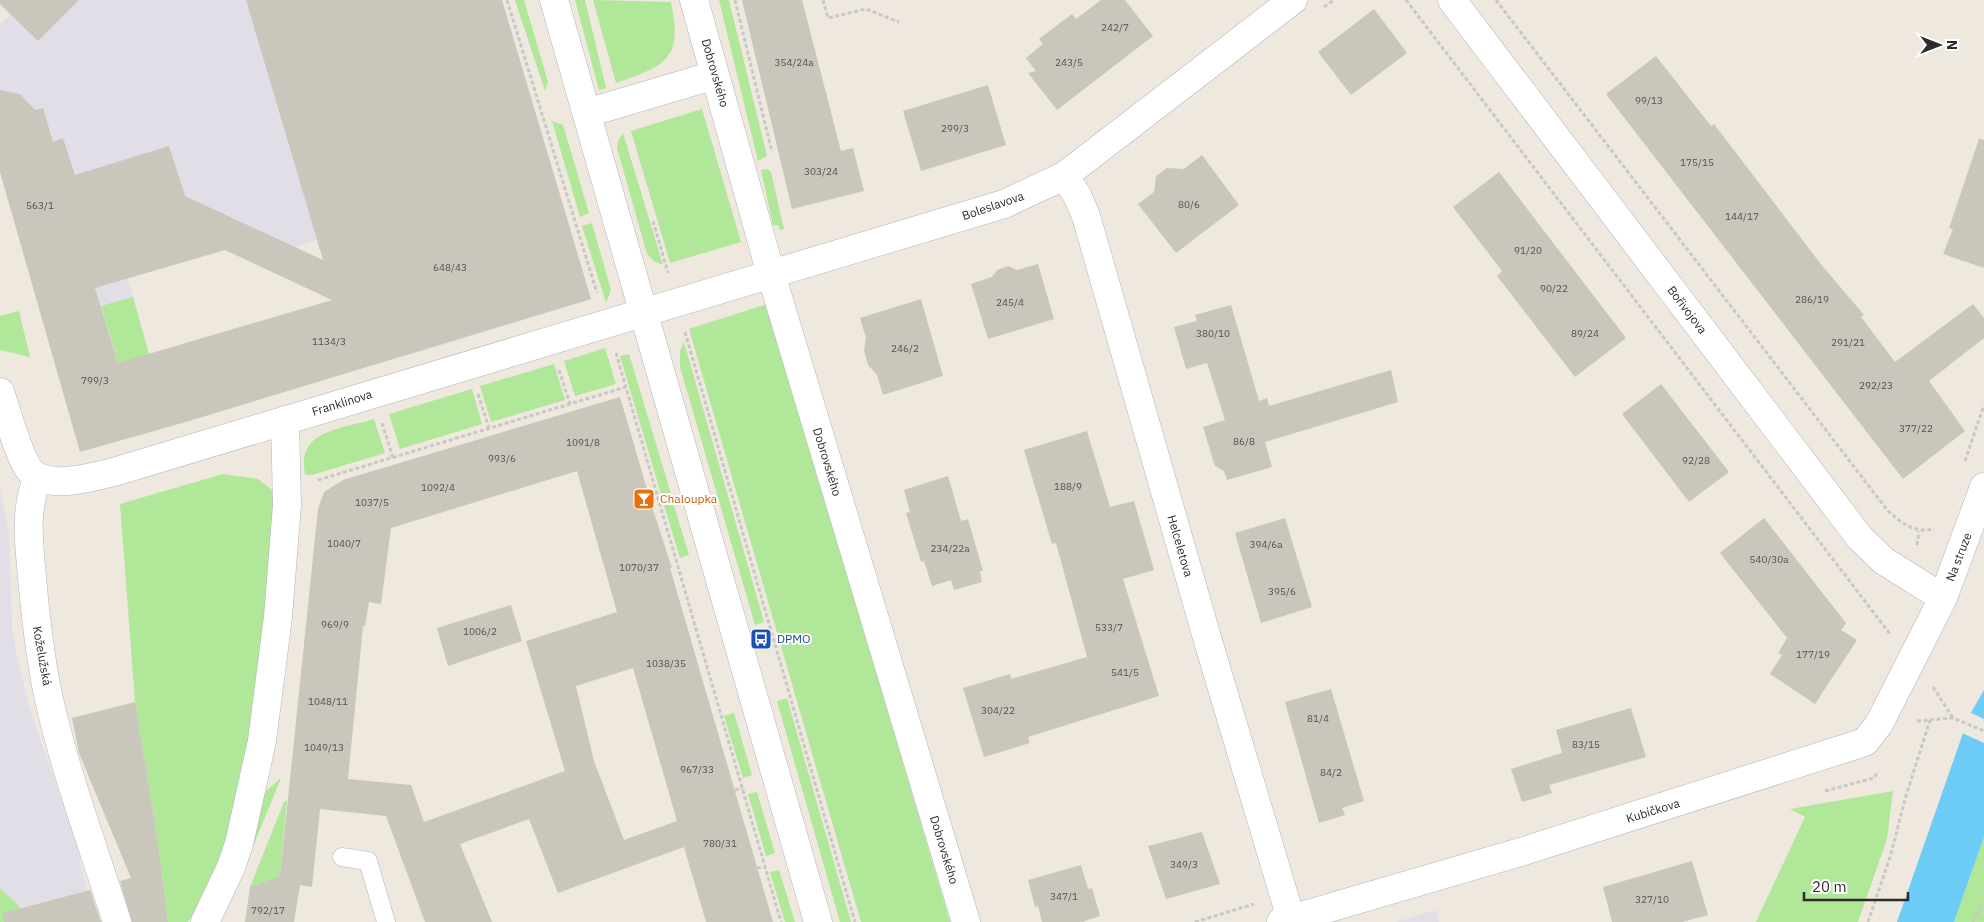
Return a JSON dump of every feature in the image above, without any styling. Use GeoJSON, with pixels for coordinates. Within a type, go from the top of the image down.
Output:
{"type":"FeatureCollection","features":[{"type":"Feature","properties":{"kind":"street"},"geometry":{"type":"LineString","coordinates":[[554,0],[818,922]]}},
{"type":"Feature","properties":{"kind":"street","name":"Dobrovského"},"geometry":{"type":"LineString","coordinates":[[694,0],[770,274],[966,922]]}},
{"type":"Feature","properties":{"kind":"street","name":"Boleslavova"},"geometry":{"type":"LineString","coordinates":[[643,312],[1004,204],[1064,176],[1293,0]]}},
{"type":"Feature","properties":{"kind":"street","name":"Bořivojova"},"geometry":{"type":"LineString","coordinates":[[1452,0],[1860,538],[1884,561],[1943,598]]}},
{"type":"Feature","properties":{"kind":"street"},"geometry":{"type":"LineString","coordinates":[[587,113],[715,75]]}},
{"type":"Feature","properties":{"kind":"street","name":"Helceletova"},"geometry":{"type":"LineString","coordinates":[[1064,176],[1077,195],[1086,216],[1286,921]]}},
{"type":"Feature","properties":{"kind":"street","name":"Franklinova"},"geometry":{"type":"LineString","coordinates":[[38,477],[60,480],[85,479],[643,312]]}},
{"type":"Feature","properties":{"kind":"street"},"geometry":{"type":"LineString","coordinates":[[0,392],[23,457],[31,472],[38,477]]}},
{"type":"Feature","properties":{"kind":"street"},"geometry":{"type":"LineString","coordinates":[[205,922],[231,867],[239,844],[262,741],[278,618],[288,505],[285,420]]}},
{"type":"Feature","properties":{"kind":"street","name":"Koželužská"},"geometry":{"type":"LineString","coordinates":[[38,477],[30,500],[28,530],[35,615],[59,703],[61,749],[117,922]]}},
{"type":"Feature","properties":{"kind":"street","name":"Na struze"},"geometry":{"type":"LineString","coordinates":[[1943,598],[1984,488]]}},
{"type":"Feature","properties":{"kind":"street","name":"Kubíčkova"},"geometry":{"type":"LineString","coordinates":[[1286,921],[1524,851],[1855,747],[1865,742],[1880,724],[1943,598]]}},
{"type":"Feature","properties":{"kind":"lane"},"geometry":{"type":"LineString","coordinates":[[342,857],[368,862],[386,922]]}},
{"type":"Feature","properties":{"kind":"path"},"geometry":{"type":"LineString","coordinates":[[507,0],[600,300]]}},
{"type":"Feature","properties":{"kind":"path"},"geometry":{"type":"LineString","coordinates":[[735,0],[774,158]]}},
{"type":"Feature","properties":{"kind":"path"},"geometry":{"type":"LineString","coordinates":[[823,0],[828,18],[866,9],[899,22]]}},
{"type":"Feature","properties":{"kind":"path"},"geometry":{"type":"LineString","coordinates":[[1318,12],[1334,0]]}},
{"type":"Feature","properties":{"kind":"path"},"geometry":{"type":"LineString","coordinates":[[1406,0],[1892,636]]}},
{"type":"Feature","properties":{"kind":"path"},"geometry":{"type":"LineString","coordinates":[[1496,0],[1888,511],[1902,524],[1919,531],[1935,529],[1942,524]]}},
{"type":"Feature","properties":{"kind":"path"},"geometry":{"type":"LineString","coordinates":[[686,334],[856,922]]}},
{"type":"Feature","properties":{"kind":"path"},"geometry":{"type":"LineString","coordinates":[[614,345],[781,922]]}},
{"type":"Feature","properties":{"kind":"path"},"geometry":{"type":"LineString","coordinates":[[314,482],[626,386]]}},
{"type":"Feature","properties":{"kind":"path"},"geometry":{"type":"LineString","coordinates":[[1962,470],[1984,405]]}},
{"type":"Feature","properties":{"kind":"path"},"geometry":{"type":"LineString","coordinates":[[1917,546],[1919,531]]}},
{"type":"Feature","properties":{"kind":"path"},"geometry":{"type":"LineString","coordinates":[[1929,680],[1953,718]]}},
{"type":"Feature","properties":{"kind":"path"},"geometry":{"type":"LineString","coordinates":[[1914,722],[1953,718],[1984,731]]}},
{"type":"Feature","properties":{"kind":"path"},"geometry":{"type":"LineString","coordinates":[[1868,922],[1891,854],[1905,799],[1930,720]]}},
{"type":"Feature","properties":{"kind":"path"},"geometry":{"type":"LineString","coordinates":[[735,790],[743,788]]}},
{"type":"Feature","properties":{"kind":"path"},"geometry":{"type":"LineString","coordinates":[[757,868],[766,868]]}},
{"type":"Feature","properties":{"kind":"path"},"geometry":{"type":"LineString","coordinates":[[1973,922],[1984,902]]}},
{"type":"Feature","properties":{"kind":"path"},"geometry":{"type":"LineString","coordinates":[[1195,922],[1258,903]]}},
{"type":"Feature","properties":{"kind":"shaded area"},"geometry":{"type":"Polygon","coordinates":[[[14,0],[502,0],[591,299],[406,356],[385,286],[317,240],[294,247],[110,220],[133,297],[44,324],[0,172],[0,25],[10,15],[5,9],[14,0]]]}},
{"type":"Feature","properties":{"kind":"shaded area"},"geometry":{"type":"Polygon","coordinates":[[[0,489],[9,532],[12,627],[16,653],[29,706],[77,847],[87,891],[35,904],[26,913],[0,888],[0,489]]]}},
{"type":"Feature","properties":{"kind":"shaded area"},"geometry":{"type":"Polygon","coordinates":[[[1436,910],[1439,922],[1396,922],[1436,910]]]}},
{"type":"Feature","properties":{"kind":"green space"},"geometry":{"type":"Polygon","coordinates":[[[515,0],[524,0],[548,82],[545,91],[515,0]]]}},
{"type":"Feature","properties":{"kind":"green space"},"geometry":{"type":"Polygon","coordinates":[[[575,0],[585,0],[606,88],[599,90],[575,0]]]}},
{"type":"Feature","properties":{"kind":"green space"},"geometry":{"type":"Polygon","coordinates":[[[593,0],[671,2],[674,37],[672,48],[667,58],[659,65],[647,71],[616,83],[593,0]]]}},
{"type":"Feature","properties":{"kind":"green space"},"geometry":{"type":"Polygon","coordinates":[[[719,0],[729,0],[767,156],[758,161],[719,0]]]}},
{"type":"Feature","properties":{"kind":"green space"},"geometry":{"type":"Polygon","coordinates":[[[702,109],[741,242],[670,263],[631,131],[702,109]]]}},
{"type":"Feature","properties":{"kind":"green space"},"geometry":{"type":"Polygon","coordinates":[[[552,121],[563,125],[589,213],[580,217],[552,121]]]}},
{"type":"Feature","properties":{"kind":"green space"},"geometry":{"type":"Polygon","coordinates":[[[623,133],[663,265],[654,261],[647,254],[617,148],[618,141],[623,133]]]}},
{"type":"Feature","properties":{"kind":"green space"},"geometry":{"type":"Polygon","coordinates":[[[767,169],[771,172],[784,229],[780,230],[778,225],[773,225],[761,170],[767,169]]]}},
{"type":"Feature","properties":{"kind":"green space"},"geometry":{"type":"Polygon","coordinates":[[[592,223],[611,290],[606,303],[582,226],[592,223]]]}},
{"type":"Feature","properties":{"kind":"green space"},"geometry":{"type":"Polygon","coordinates":[[[133,297],[153,368],[120,369],[101,306],[133,297]]]}},
{"type":"Feature","properties":{"kind":"green space"},"geometry":{"type":"Polygon","coordinates":[[[767,304],[950,922],[861,922],[689,329],[767,304]]]}},
{"type":"Feature","properties":{"kind":"green space"},"geometry":{"type":"Polygon","coordinates":[[[19,311],[30,357],[0,350],[0,316],[19,311]]]}},
{"type":"Feature","properties":{"kind":"green space"},"geometry":{"type":"Polygon","coordinates":[[[684,342],[764,622],[755,625],[680,367],[680,350],[684,342]]]}},
{"type":"Feature","properties":{"kind":"green space"},"geometry":{"type":"Polygon","coordinates":[[[605,348],[616,384],[575,396],[564,361],[605,348]]]}},
{"type":"Feature","properties":{"kind":"green space"},"geometry":{"type":"Polygon","coordinates":[[[629,354],[671,494],[662,497],[620,356],[629,354]]]}},
{"type":"Feature","properties":{"kind":"green space"},"geometry":{"type":"Polygon","coordinates":[[[554,364],[565,400],[491,422],[480,386],[554,364]]]}},
{"type":"Feature","properties":{"kind":"green space"},"geometry":{"type":"Polygon","coordinates":[[[472,389],[482,424],[400,449],[389,414],[472,389]]]}},
{"type":"Feature","properties":{"kind":"green space"},"geometry":{"type":"Polygon","coordinates":[[[374,419],[385,453],[312,475],[305,474],[304,459],[307,448],[314,440],[336,429],[374,419]]]}},
{"type":"Feature","properties":{"kind":"green space"},"geometry":{"type":"Polygon","coordinates":[[[223,474],[258,479],[277,494],[258,678],[246,752],[230,824],[214,874],[188,922],[168,922],[157,836],[135,702],[120,504],[223,474]]]}},
{"type":"Feature","properties":{"kind":"green space"},"geometry":{"type":"Polygon","coordinates":[[[672,499],[689,555],[680,558],[663,502],[672,499]]]}},
{"type":"Feature","properties":{"kind":"green space"},"geometry":{"type":"Polygon","coordinates":[[[787,698],[851,922],[840,922],[777,701],[787,698]]]}},
{"type":"Feature","properties":{"kind":"green space"},"geometry":{"type":"Polygon","coordinates":[[[734,713],[752,775],[743,778],[724,716],[734,713]]]}},
{"type":"Feature","properties":{"kind":"green space"},"geometry":{"type":"Polygon","coordinates":[[[281,778],[248,859],[266,791],[281,778]]]}},
{"type":"Feature","properties":{"kind":"green space"},"geometry":{"type":"Polygon","coordinates":[[[1893,791],[1887,839],[1858,922],[1756,922],[1805,817],[1790,809],[1893,791]]]}},
{"type":"Feature","properties":{"kind":"green space"},"geometry":{"type":"Polygon","coordinates":[[[757,792],[775,853],[766,856],[748,794],[757,792]]]}},
{"type":"Feature","properties":{"kind":"green space"},"geometry":{"type":"Polygon","coordinates":[[[287,800],[280,876],[250,887],[284,802],[287,800]]]}},
{"type":"Feature","properties":{"kind":"green space"},"geometry":{"type":"Polygon","coordinates":[[[1984,837],[1984,922],[1954,922],[1984,837]]]}},
{"type":"Feature","properties":{"kind":"green space"},"geometry":{"type":"Polygon","coordinates":[[[779,870],[795,922],[785,922],[770,872],[779,870]]]}},
{"type":"Feature","properties":{"kind":"green space"},"geometry":{"type":"Polygon","coordinates":[[[0,888],[26,913],[16,922],[0,922],[0,888]]]}},
{"type":"Feature","properties":{"kind":"water"},"geometry":{"type":"Polygon","coordinates":[[[1984,690],[1984,837],[1954,922],[1897,922],[1969,716],[1984,690]]]}},
{"type":"Feature","properties":{"kind":"pier"},"geometry":{"type":"Polygon","coordinates":[[[1969,712],[1984,719],[1984,743],[1962,733],[1969,712]]]}},
{"type":"Feature","properties":{"kind":"building"},"geometry":{"type":"Polygon","coordinates":[[[0,0],[79,0],[38,41],[0,4],[0,0]]]}},
{"type":"Feature","properties":{"kind":"building"},"geometry":{"type":"Polygon","coordinates":[[[246,0],[502,0],[591,299],[189,421],[80,452],[0,172],[0,90],[20,94],[35,110],[43,108],[53,142],[63,138],[75,175],[169,146],[185,196],[323,260],[246,0]],[[225,250],[95,288],[118,363],[332,300],[225,250]]]}},
{"type":"Feature","properties":{"kind":"building"},"geometry":{"type":"Polygon","coordinates":[[[742,0],[802,0],[841,151],[853,148],[864,191],[792,209],[742,0]]]}},
{"type":"Feature","properties":{"kind":"building"},"geometry":{"type":"Polygon","coordinates":[[[1101,0],[1125,0],[1153,36],[1057,110],[1028,73],[1036,71],[1026,58],[1043,44],[1039,39],[1072,14],[1076,19],[1101,0]]]}},
{"type":"Feature","properties":{"kind":"building"},"geometry":{"type":"Polygon","coordinates":[[[1374,9],[1407,53],[1351,95],[1318,52],[1374,9]]]}},
{"type":"Feature","properties":{"kind":"building"},"geometry":{"type":"Polygon","coordinates":[[[1656,56],[1711,126],[1714,124],[1820,263],[1864,315],[1861,317],[1895,362],[1973,304],[1984,318],[1984,338],[1929,381],[1965,431],[1903,479],[1606,94],[1656,56]]]}},
{"type":"Feature","properties":{"kind":"building"},"geometry":{"type":"Polygon","coordinates":[[[988,85],[1006,145],[921,171],[903,111],[988,85]]]}},
{"type":"Feature","properties":{"kind":"building"},"geometry":{"type":"Polygon","coordinates":[[[1979,139],[1984,140],[1984,268],[1943,254],[1953,229],[1949,228],[1979,139]]]}},
{"type":"Feature","properties":{"kind":"building"},"geometry":{"type":"Polygon","coordinates":[[[1202,155],[1239,205],[1176,253],[1138,204],[1154,192],[1156,176],[1167,168],[1184,169],[1202,155]]]}},
{"type":"Feature","properties":{"kind":"building"},"geometry":{"type":"Polygon","coordinates":[[[1499,172],[1626,338],[1575,377],[1497,276],[1502,271],[1453,207],[1499,172]]]}},
{"type":"Feature","properties":{"kind":"building"},"geometry":{"type":"Polygon","coordinates":[[[1038,264],[1054,319],[988,339],[971,284],[992,277],[997,270],[1008,266],[1017,270],[1038,264]]]}},
{"type":"Feature","properties":{"kind":"building"},"geometry":{"type":"Polygon","coordinates":[[[921,299],[943,376],[883,395],[877,375],[868,365],[864,350],[866,338],[860,318],[921,299]]]}},
{"type":"Feature","properties":{"kind":"building"},"geometry":{"type":"Polygon","coordinates":[[[1231,305],[1259,401],[1267,398],[1269,406],[1391,370],[1398,402],[1265,442],[1272,467],[1227,480],[1224,471],[1215,466],[1203,427],[1225,420],[1207,363],[1186,369],[1174,327],[1197,321],[1195,315],[1231,305]]]}},
{"type":"Feature","properties":{"kind":"building"},"geometry":{"type":"Polygon","coordinates":[[[1661,384],[1729,472],[1689,502],[1622,414],[1661,384]]]}},
{"type":"Feature","properties":{"kind":"building"},"geometry":{"type":"Polygon","coordinates":[[[620,397],[672,568],[670,568],[773,922],[706,922],[684,847],[558,893],[529,819],[460,844],[492,922],[425,922],[386,816],[320,809],[312,887],[300,885],[294,922],[245,922],[250,887],[280,876],[318,509],[324,492],[343,480],[620,397]],[[577,471],[391,528],[381,604],[369,602],[365,626],[363,626],[348,779],[411,785],[424,822],[565,771],[526,641],[617,612],[577,471]],[[633,668],[576,686],[594,761],[624,840],[677,821],[633,668]]]}},
{"type":"Feature","properties":{"kind":"building"},"geometry":{"type":"Polygon","coordinates":[[[1087,431],[1110,507],[1134,501],[1154,570],[1123,579],[1159,696],[1028,737],[1030,743],[984,757],[963,688],[1010,674],[1011,679],[1087,657],[1056,543],[1052,544],[1024,450],[1087,431]]]}},
{"type":"Feature","properties":{"kind":"building"},"geometry":{"type":"Polygon","coordinates":[[[948,476],[961,521],[968,519],[983,571],[980,571],[982,582],[954,590],[951,580],[932,586],[924,561],[921,562],[906,513],[910,512],[904,490],[948,476]]]}},
{"type":"Feature","properties":{"kind":"building"},"geometry":{"type":"Polygon","coordinates":[[[1285,518],[1312,607],[1261,623],[1235,533],[1285,518]]]}},
{"type":"Feature","properties":{"kind":"building"},"geometry":{"type":"Polygon","coordinates":[[[1764,518],[1846,623],[1841,630],[1857,640],[1815,704],[1770,674],[1782,655],[1778,653],[1787,638],[1720,553],[1764,518]]]}},
{"type":"Feature","properties":{"kind":"building"},"geometry":{"type":"Polygon","coordinates":[[[511,605],[522,641],[448,666],[437,628],[511,605]]]}},
{"type":"Feature","properties":{"kind":"building"},"geometry":{"type":"Polygon","coordinates":[[[1331,689],[1364,801],[1342,808],[1345,815],[1319,823],[1285,702],[1331,689]]]}},
{"type":"Feature","properties":{"kind":"building"},"geometry":{"type":"Polygon","coordinates":[[[135,702],[157,836],[168,922],[132,922],[120,881],[131,878],[79,753],[72,718],[135,702]]]}},
{"type":"Feature","properties":{"kind":"building"},"geometry":{"type":"Polygon","coordinates":[[[1631,708],[1646,757],[1549,785],[1552,793],[1522,802],[1511,769],[1562,753],[1556,730],[1631,708]]]}},
{"type":"Feature","properties":{"kind":"building"},"geometry":{"type":"Polygon","coordinates":[[[1202,832],[1220,884],[1166,899],[1148,846],[1202,832]]]}},
{"type":"Feature","properties":{"kind":"building"},"geometry":{"type":"Polygon","coordinates":[[[1692,861],[1708,915],[1682,922],[1612,922],[1603,887],[1692,861]]]}},
{"type":"Feature","properties":{"kind":"building"},"geometry":{"type":"Polygon","coordinates":[[[1081,865],[1088,889],[1092,888],[1100,916],[1082,922],[1042,922],[1038,906],[1035,907],[1028,880],[1081,865]]]}},
{"type":"Feature","properties":{"kind":"building"},"geometry":{"type":"Polygon","coordinates":[[[90,890],[101,922],[4,922],[3,913],[90,890]]]}},
{"type":"Feature","properties":{"kind":"place","name":"Chaloupka"},"geometry":{"type":"Point","coordinates":[644,499]}},
{"type":"Feature","properties":{"kind":"place","name":"DPMO"},"geometry":{"type":"Point","coordinates":[761,639]}}]}
